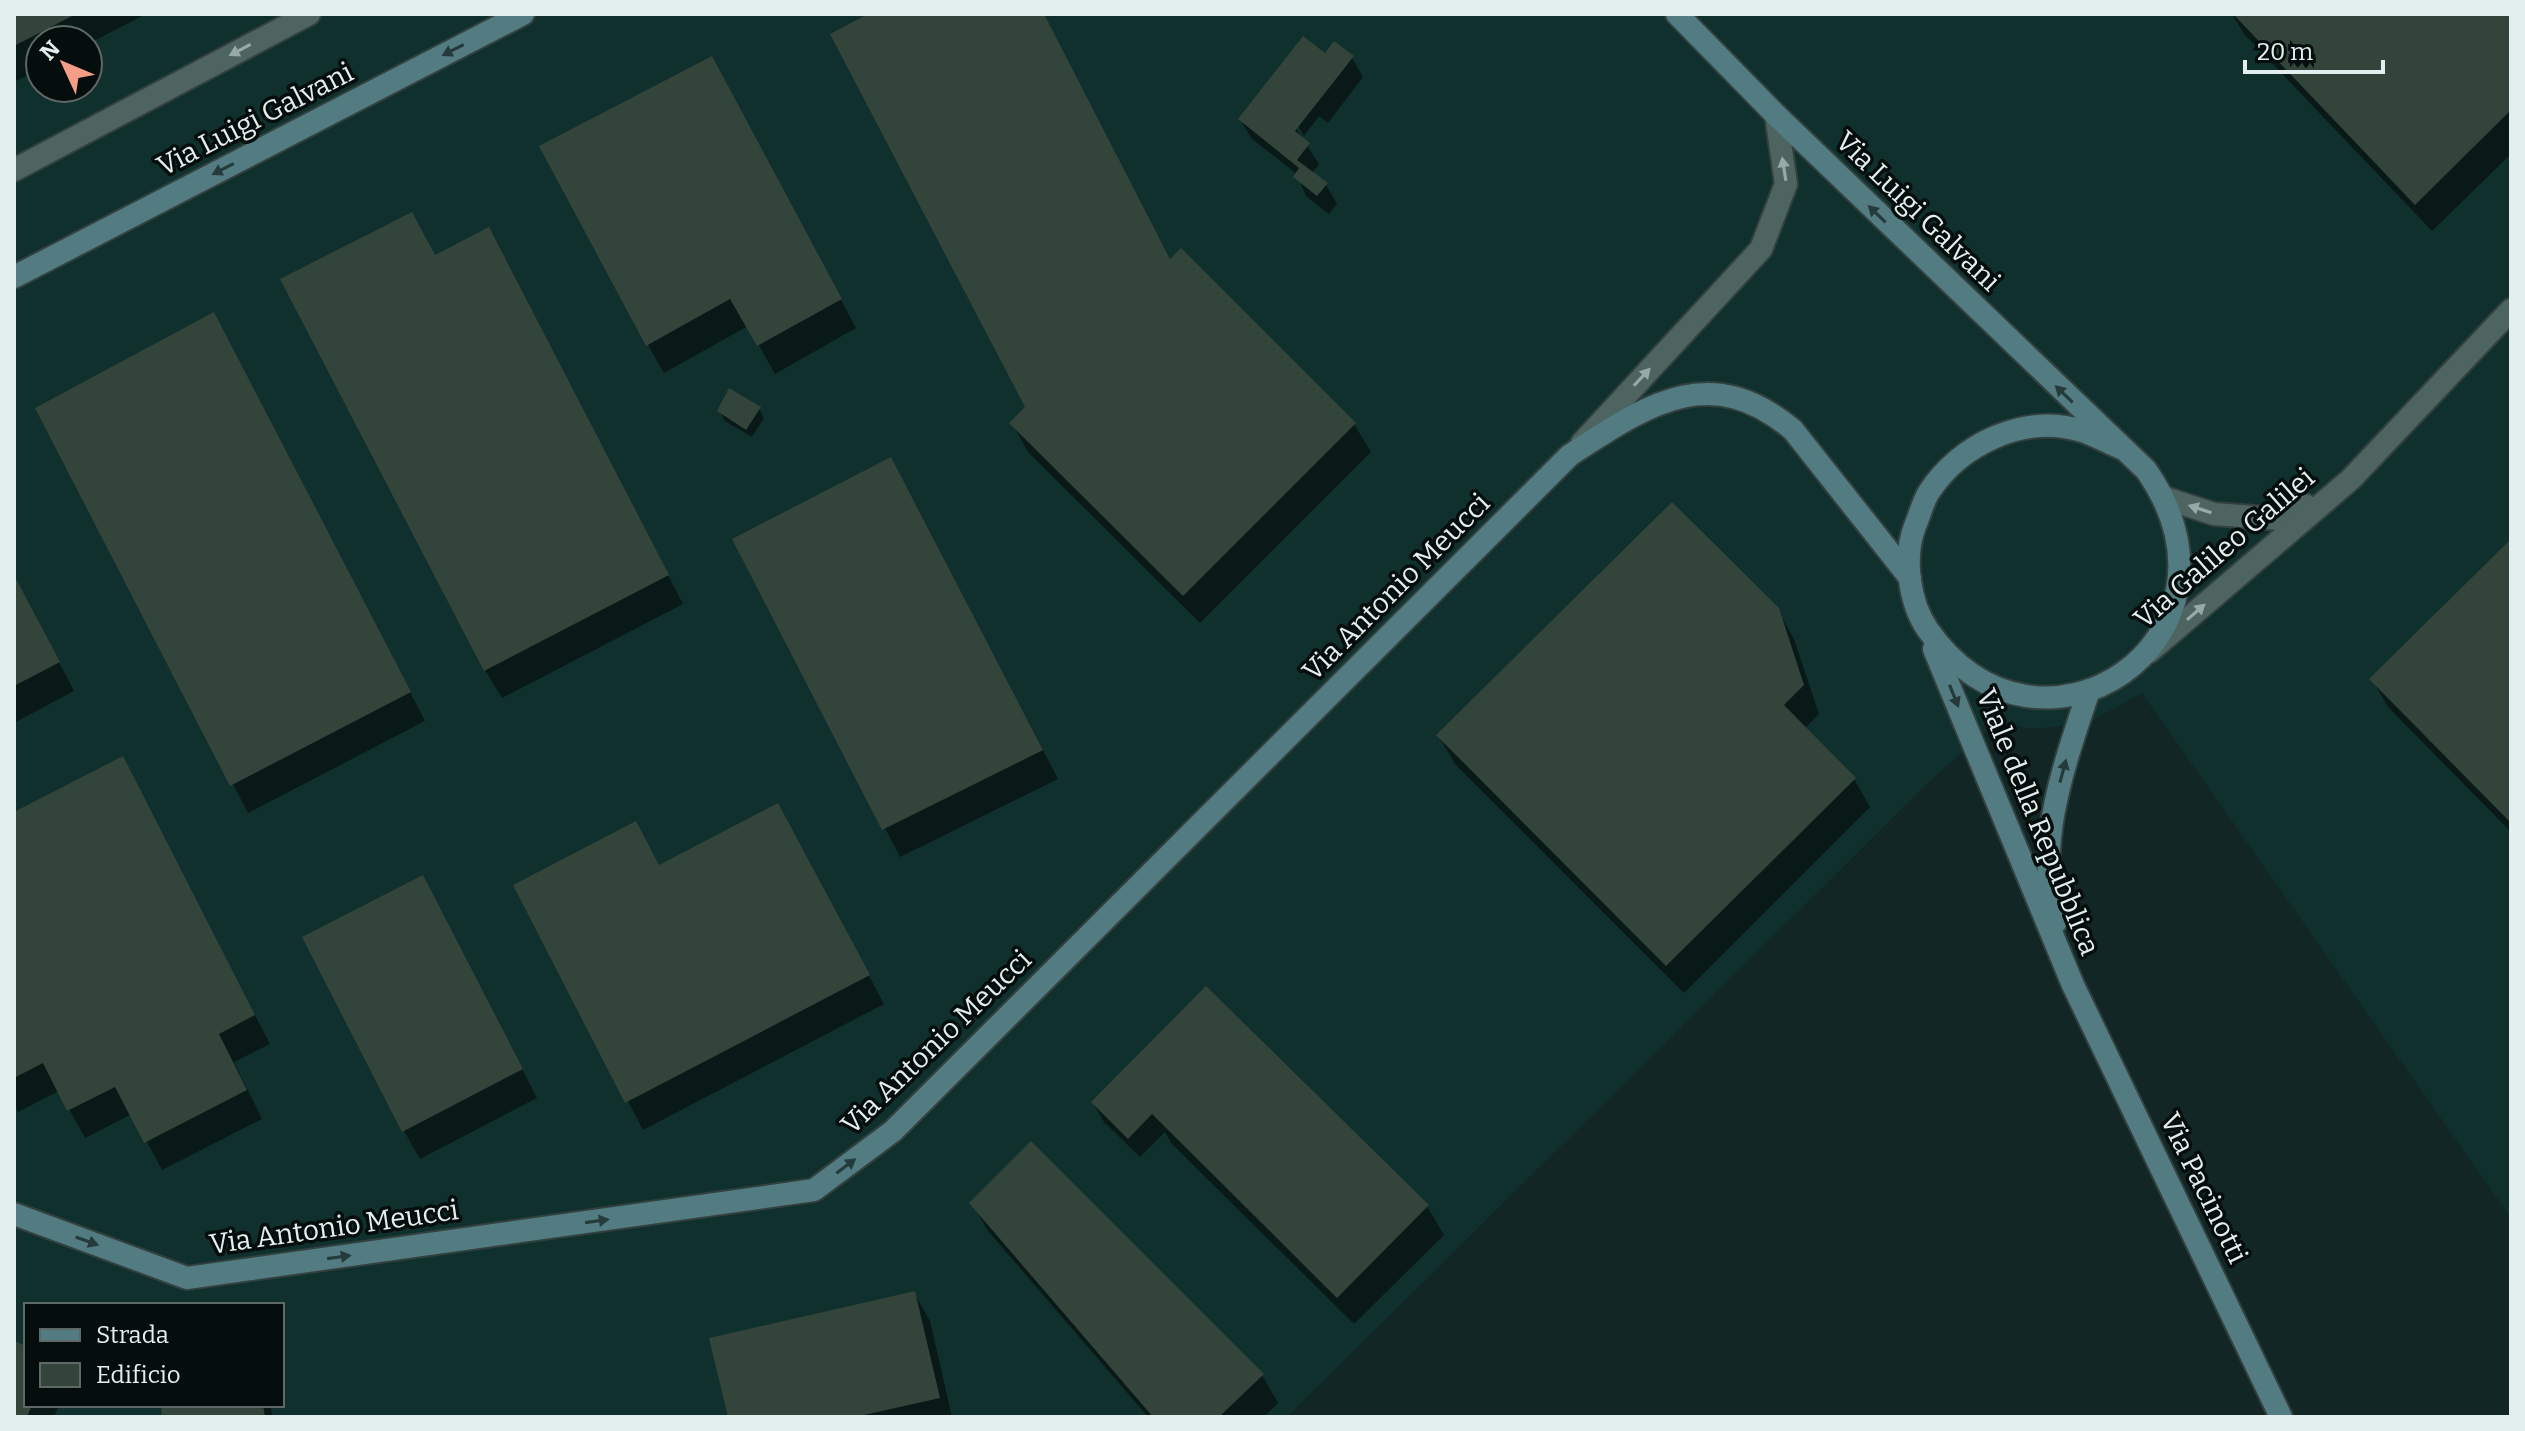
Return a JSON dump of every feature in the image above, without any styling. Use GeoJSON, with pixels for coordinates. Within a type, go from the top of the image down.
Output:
{"type":"FeatureCollection","features":[{"type":"Feature","properties":{"kind":"main road","name":"Via Luigi Galvani"},"geometry":{"type":"LineString","coordinates":[[14,277],[523,14]]}},
{"type":"Feature","properties":{"kind":"main road","name":"Via Luigi Galvani"},"geometry":{"type":"LineString","coordinates":[[1677,14],[1776,115],[2121,448]]}},
{"type":"Feature","properties":{"kind":"main road","name":"Via Antonio Meucci"},"geometry":{"type":"LineString","coordinates":[[14,1214],[187,1278],[814,1190],[893,1131],[1570,455],[1636,412],[1672,399],[1715,393],[1750,400],[1793,430],[1910,578]]}},
{"type":"Feature","properties":{"kind":"main road","name":"Viale della Repubblica"},"geometry":{"type":"LineString","coordinates":[[1924,624],[1956,664],[1976,680],[2012,695],[2051,698],[2089,690],[2115,679],[2137,663],[2159,635],[2175,603],[2181,567],[2178,532],[2165,498],[2146,470],[2121,448],[2080,430],[2037,426],[1994,436],[1956,459],[1928,493],[1912,534],[1910,578],[1924,624],[2073,985]]}},
{"type":"Feature","properties":{"kind":"main road","name":"Viale della Repubblica"},"geometry":{"type":"LineString","coordinates":[[2073,985],[2052,907],[2051,823],[2063,769],[2089,690]]}},
{"type":"Feature","properties":{"kind":"main road","name":"Via Pacinotti"},"geometry":{"type":"LineString","coordinates":[[2073,985],[2281,1417]]}},
{"type":"Feature","properties":{"kind":"street"},"geometry":{"type":"LineString","coordinates":[[14,170],[309,14]]}},
{"type":"Feature","properties":{"kind":"street","name":"Via Antonio Meucci"},"geometry":{"type":"LineString","coordinates":[[1570,455],[1761,249],[1786,184],[1776,115]]}},
{"type":"Feature","properties":{"kind":"street","name":"Via Galileo Galilei"},"geometry":{"type":"LineString","coordinates":[[2137,663],[2351,479],[2511,310]]}},
{"type":"Feature","properties":{"kind":"street","name":"Via Galileo Galilei"},"geometry":{"type":"LineString","coordinates":[[2165,498],[2214,514],[2280,519],[2351,479]]}},
{"type":"Feature","properties":{"kind":"shaded area"},"geometry":{"type":"Polygon","coordinates":[[[14,14],[2511,14],[2511,1218],[2142,693],[2087,723],[2031,729],[1998,721],[1933,778],[1287,1417],[14,1417],[14,14]]]}},
{"type":"Feature","properties":{"kind":"building"},"geometry":{"type":"Polygon","coordinates":[[[14,14],[76,14],[57,24],[24,24],[24,41],[14,46],[14,14]]]}},
{"type":"Feature","properties":{"kind":"building"},"geometry":{"type":"Polygon","coordinates":[[[868,14],[1044,14],[1170,259],[1181,248],[1356,423],[1183,596],[1009,423],[1025,407],[830,34],[868,14]]]}},
{"type":"Feature","properties":{"kind":"building"},"geometry":{"type":"Polygon","coordinates":[[[2233,14],[2511,14],[2511,110],[2415,205],[2233,14]]]}},
{"type":"Feature","properties":{"kind":"building"},"geometry":{"type":"Polygon","coordinates":[[[1303,36],[1325,53],[1334,41],[1354,56],[1295,131],[1310,143],[1297,160],[1328,183],[1317,196],[1293,177],[1299,168],[1238,119],[1303,36]]]}},
{"type":"Feature","properties":{"kind":"building"},"geometry":{"type":"Polygon","coordinates":[[[712,56],[842,299],[757,346],[730,299],[646,346],[539,146],[712,56]]]}},
{"type":"Feature","properties":{"kind":"building"},"geometry":{"type":"Polygon","coordinates":[[[412,212],[435,255],[489,227],[669,575],[484,671],[280,279],[412,212]]]}},
{"type":"Feature","properties":{"kind":"building"},"geometry":{"type":"Polygon","coordinates":[[[214,312],[411,692],[230,786],[35,408],[214,312]]]}},
{"type":"Feature","properties":{"kind":"building"},"geometry":{"type":"Polygon","coordinates":[[[729,388],[761,407],[746,430],[717,411],[729,388]]]}},
{"type":"Feature","properties":{"kind":"building"},"geometry":{"type":"Polygon","coordinates":[[[891,457],[1043,750],[882,830],[732,539],[891,457]]]}},
{"type":"Feature","properties":{"kind":"building"},"geometry":{"type":"Polygon","coordinates":[[[1672,502],[1779,608],[1804,685],[1784,705],[1856,778],[1666,966],[1436,735],[1672,502]]]}},
{"type":"Feature","properties":{"kind":"building"},"geometry":{"type":"Polygon","coordinates":[[[2511,539],[2511,823],[2369,679],[2511,539]]]}},
{"type":"Feature","properties":{"kind":"building"},"geometry":{"type":"Polygon","coordinates":[[[14,575],[60,662],[14,686],[14,575]]]}},
{"type":"Feature","properties":{"kind":"building"},"geometry":{"type":"Polygon","coordinates":[[[123,756],[255,1015],[219,1034],[247,1090],[144,1143],[115,1087],[67,1111],[43,1063],[14,1078],[14,812],[123,756]]]}},
{"type":"Feature","properties":{"kind":"building"},"geometry":{"type":"Polygon","coordinates":[[[778,803],[870,975],[625,1103],[513,885],[636,821],[659,865],[778,803]]]}},
{"type":"Feature","properties":{"kind":"building"},"geometry":{"type":"Polygon","coordinates":[[[423,875],[523,1069],[402,1132],[302,937],[423,875]]]}},
{"type":"Feature","properties":{"kind":"building"},"geometry":{"type":"Polygon","coordinates":[[[1206,986],[1429,1205],[1337,1298],[1152,1114],[1128,1139],[1091,1102],[1206,986]]]}},
{"type":"Feature","properties":{"kind":"building"},"geometry":{"type":"Polygon","coordinates":[[[1031,1141],[1264,1374],[1219,1417],[1153,1417],[969,1203],[1031,1141]]]}},
{"type":"Feature","properties":{"kind":"building"},"geometry":{"type":"Polygon","coordinates":[[[915,1291],[940,1398],[855,1417],[728,1417],[709,1338],[915,1291]]]}},
{"type":"Feature","properties":{"kind":"building"},"geometry":{"type":"Polygon","coordinates":[[[14,1341],[24,1345],[24,1407],[31,1407],[27,1417],[14,1417],[14,1341]]]}},
{"type":"Feature","properties":{"kind":"building"},"geometry":{"type":"Polygon","coordinates":[[[161,1407],[263,1407],[265,1417],[162,1417],[161,1407]]]}}]}
